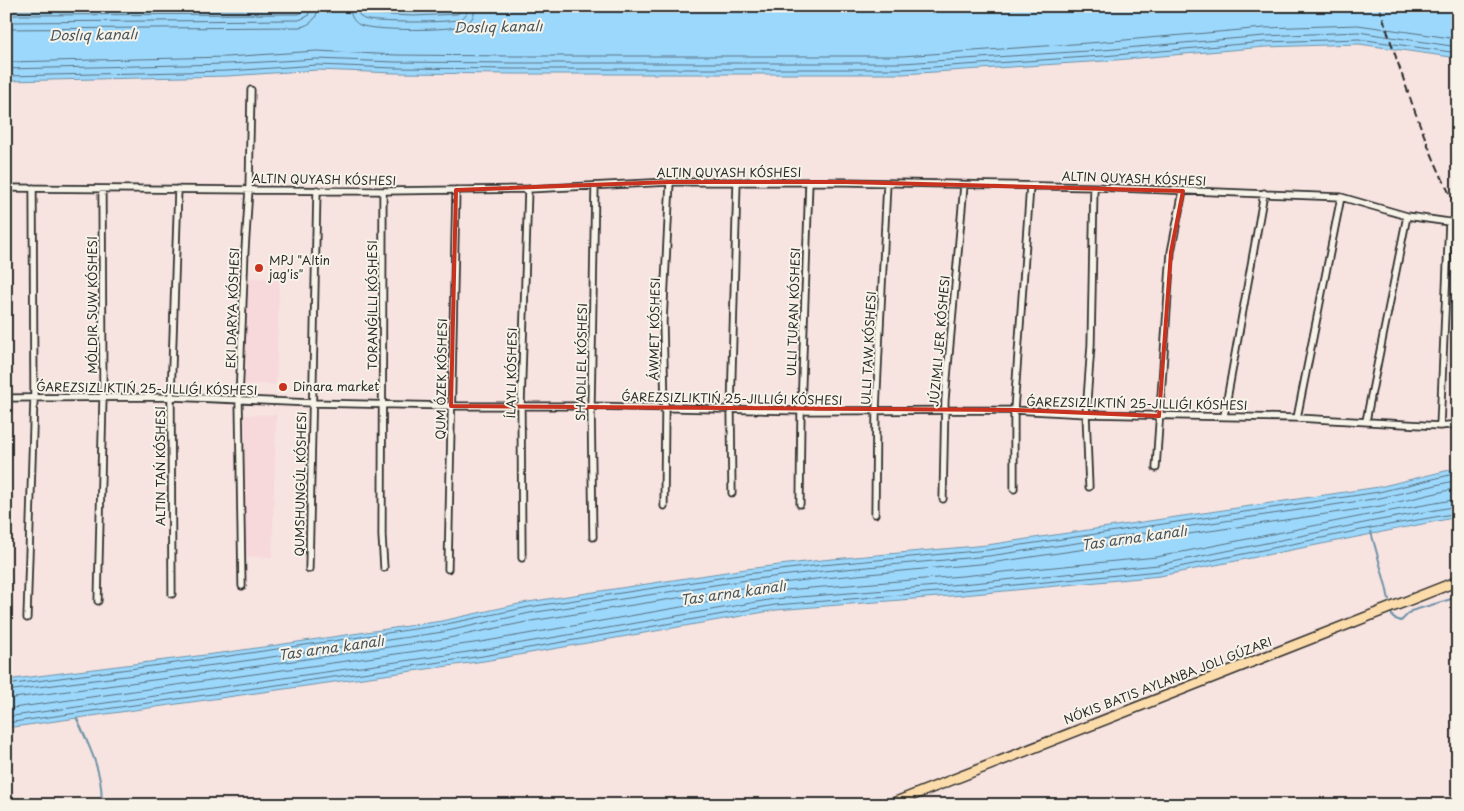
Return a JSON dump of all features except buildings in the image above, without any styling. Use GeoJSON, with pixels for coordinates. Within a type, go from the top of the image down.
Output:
{"type":"FeatureCollection","features":[{"type":"Feature","properties":{"kind":"main road"},"geometry":{"type":"LineString","coordinates":[[888,805],[1458,581]]}},
{"type":"Feature","properties":{"kind":"street","name":"EKI DARYA KÓSHESI"},"geometry":{"type":"LineString","coordinates":[[242,586],[239,400],[249,190],[251,90]]}},
{"type":"Feature","properties":{"kind":"street"},"geometry":{"type":"LineString","coordinates":[[6,188],[383,191],[528,189],[670,182],[810,182],[1094,187],[1341,196],[1407,216],[1449,222],[1440,426]]}},
{"type":"Feature","properties":{"kind":"street","name":"ÁWMET KÓSHESI"},"geometry":{"type":"LineString","coordinates":[[664,506],[664,322],[670,182]]}},
{"type":"Feature","properties":{"kind":"street"},"geometry":{"type":"LineString","coordinates":[[732,492],[737,182]]}},
{"type":"Feature","properties":{"kind":"street"},"geometry":{"type":"LineString","coordinates":[[800,504],[800,411],[810,182]]}},
{"type":"Feature","properties":{"kind":"street"},"geometry":{"type":"LineString","coordinates":[[874,514],[876,410],[887,183]]}},
{"type":"Feature","properties":{"kind":"street","name":"JÚZIMLI JER KÓSHESI"},"geometry":{"type":"LineString","coordinates":[[943,500],[944,410],[964,185]]}},
{"type":"Feature","properties":{"kind":"street"},"geometry":{"type":"LineString","coordinates":[[593,537],[591,406],[595,186]]}},
{"type":"Feature","properties":{"kind":"street"},"geometry":{"type":"LineString","coordinates":[[1014,489],[1014,410],[1030,186]]}},
{"type":"Feature","properties":{"kind":"street"},"geometry":{"type":"LineString","coordinates":[[1089,487],[1086,414],[1091,345],[1094,187]]}},
{"type":"Feature","properties":{"kind":"street"},"geometry":{"type":"LineString","coordinates":[[27,618],[34,398],[33,188]]}},
{"type":"Feature","properties":{"kind":"street","name":"MÓLDIR SUW KÓSHESI"},"geometry":{"type":"LineString","coordinates":[[98,601],[103,397],[102,189]]}},
{"type":"Feature","properties":{"kind":"street"},"geometry":{"type":"LineString","coordinates":[[172,594],[171,397],[178,189]]}},
{"type":"Feature","properties":{"kind":"street"},"geometry":{"type":"LineString","coordinates":[[522,558],[521,405],[528,189]]}},
{"type":"Feature","properties":{"kind":"street","name":"QUMSHUNGÚL KÓSHESI"},"geometry":{"type":"LineString","coordinates":[[309,569],[317,190]]}},
{"type":"Feature","properties":{"kind":"street","name":"QUM ÓZEK KÓSHESI"},"geometry":{"type":"LineString","coordinates":[[448,568],[456,190]]}},
{"type":"Feature","properties":{"kind":"street"},"geometry":{"type":"LineString","coordinates":[[383,191],[382,536],[384,568]]}},
{"type":"Feature","properties":{"kind":"street"},"geometry":{"type":"LineString","coordinates":[[1156,468],[1171,252],[1183,191]]}},
{"type":"Feature","properties":{"kind":"street"},"geometry":{"type":"LineString","coordinates":[[1224,416],[1264,193]]}},
{"type":"Feature","properties":{"kind":"street"},"geometry":{"type":"LineString","coordinates":[[1297,418],[1341,196]]}},
{"type":"Feature","properties":{"kind":"street"},"geometry":{"type":"LineString","coordinates":[[1366,421],[1407,216]]}},
{"type":"Feature","properties":{"kind":"street"},"geometry":{"type":"LineString","coordinates":[[6,398],[171,397],[312,403],[451,406],[591,406],[800,411],[1014,410],[1086,414],[1297,418],[1440,426],[1458,424]]}},
{"type":"Feature","properties":{"kind":"highlighted area"},"geometry":{"type":"Polygon","coordinates":[[[670,182],[846,182],[1183,191],[1171,252],[1159,416],[1014,410],[451,406],[456,190],[670,182]]]}},
{"type":"Feature","properties":{"kind":"shaded area"},"geometry":{"type":"Polygon","coordinates":[[[247,278],[279,279],[276,384],[245,384],[247,278]]]}},
{"type":"Feature","properties":{"kind":"shaded area"},"geometry":{"type":"Polygon","coordinates":[[[245,415],[276,415],[272,557],[245,556],[245,415]]]}},
{"type":"Feature","properties":{"kind":"water","name":"Doslıq kanalı"},"geometry":{"type":"Polygon","coordinates":[[[502,6],[1458,6],[1458,58],[1359,44],[1265,47],[1104,61],[903,74],[514,74],[317,70],[228,76],[6,81],[6,10],[364,9],[414,11],[502,6]]]}},
{"type":"Feature","properties":{"kind":"water","name":"Tas arna kanalı"},"geometry":{"type":"Polygon","coordinates":[[[1458,468],[1458,517],[1160,576],[963,595],[776,610],[484,661],[6,728],[6,680],[229,652],[442,621],[528,602],[746,569],[987,545],[1379,487],[1458,468]]]}},
{"type":"Feature","properties":{"kind":"waterway"},"geometry":{"type":"LineString","coordinates":[[1371,532],[1389,600]]}},
{"type":"Feature","properties":{"kind":"waterway"},"geometry":{"type":"LineString","coordinates":[[1391,612],[1393,618],[1401,621],[1411,611],[1458,597]]}},
{"type":"Feature","properties":{"kind":"waterway"},"geometry":{"type":"LineString","coordinates":[[77,719],[98,772],[102,794],[101,805]]}},
{"type":"Feature","properties":{"kind":"railway"},"geometry":{"type":"LineString","coordinates":[[1379,6],[1424,136],[1458,210]]}},
{"type":"Feature","properties":{"kind":"place","name":"MPJ \"Altin jag'is\""},"geometry":{"type":"Point","coordinates":[259,268]}},
{"type":"Feature","properties":{"kind":"place","name":"Dinara market"},"geometry":{"type":"Point","coordinates":[283,387]}}]}
